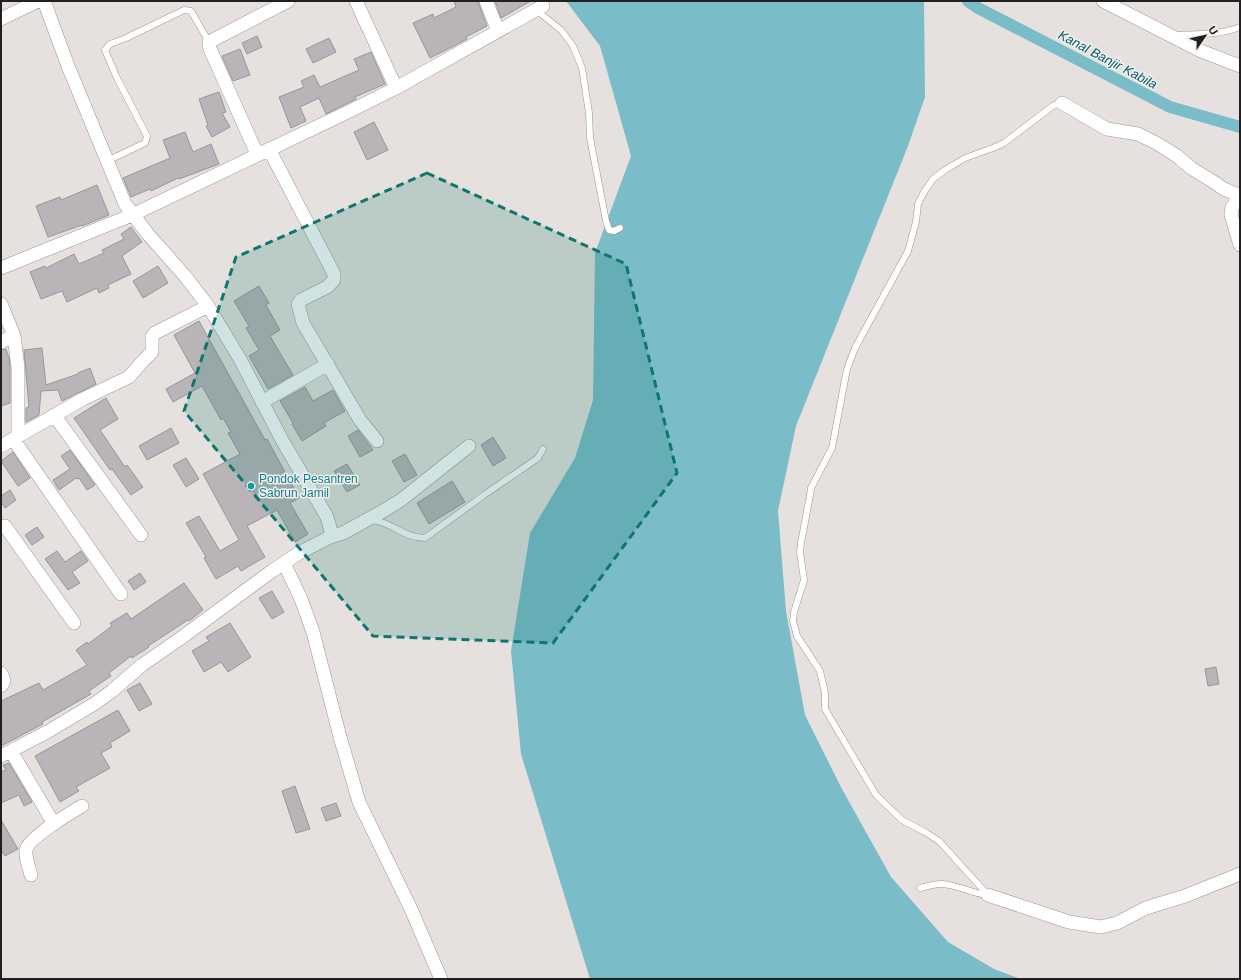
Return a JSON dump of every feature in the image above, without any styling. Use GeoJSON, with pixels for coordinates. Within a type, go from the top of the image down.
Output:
{"type":"FeatureCollection","features":[{"type":"Feature","properties":{"kind":"street"},"geometry":{"type":"LineString","coordinates":[[1,19],[38,1]]}},
{"type":"Feature","properties":{"kind":"street"},"geometry":{"type":"LineString","coordinates":[[44,1],[68,66],[119,192],[132,215],[185,276],[208,306],[240,359],[262,402],[327,517],[332,531],[330,538]]}},
{"type":"Feature","properties":{"kind":"street"},"geometry":{"type":"LineString","coordinates":[[288,1],[209,42],[210,49],[263,151],[334,274],[334,280],[327,287],[301,300],[298,304],[303,323],[360,420],[377,441]]}},
{"type":"Feature","properties":{"kind":"street"},"geometry":{"type":"LineString","coordinates":[[356,1],[396,88]]}},
{"type":"Feature","properties":{"kind":"street"},"geometry":{"type":"LineString","coordinates":[[486,1],[498,31]]}},
{"type":"Feature","properties":{"kind":"street"},"geometry":{"type":"LineString","coordinates":[[1103,1],[1201,52],[1240,66]]}},
{"type":"Feature","properties":{"kind":"street"},"geometry":{"type":"LineString","coordinates":[[1,268],[132,215],[263,151],[307,132],[396,88],[539,8]]}},
{"type":"Feature","properties":{"kind":"street"},"geometry":{"type":"LineString","coordinates":[[1062,102],[1107,129],[1138,134],[1158,144],[1222,188],[1240,196],[1232,207],[1231,215],[1240,245]]}},
{"type":"Feature","properties":{"kind":"street"},"geometry":{"type":"LineString","coordinates":[[1,304],[14,336],[18,367],[15,437],[121,594]]}},
{"type":"Feature","properties":{"kind":"street"},"geometry":{"type":"LineString","coordinates":[[1,446],[83,399],[129,378],[142,361],[152,352],[152,338],[155,334],[208,306]]}},
{"type":"Feature","properties":{"kind":"street"},"geometry":{"type":"LineString","coordinates":[[1,342],[14,336]]}},
{"type":"Feature","properties":{"kind":"street"},"geometry":{"type":"LineString","coordinates":[[262,402],[328,364]]}},
{"type":"Feature","properties":{"kind":"street"},"geometry":{"type":"LineString","coordinates":[[54,415],[141,535]]}},
{"type":"Feature","properties":{"kind":"street"},"geometry":{"type":"LineString","coordinates":[[54,824],[6,753],[47,732],[94,704],[112,691],[142,665],[298,553],[343,533],[401,500],[469,446]]}},
{"type":"Feature","properties":{"kind":"street"},"geometry":{"type":"LineString","coordinates":[[2,527],[74,623]]}},
{"type":"Feature","properties":{"kind":"street"},"geometry":{"type":"LineString","coordinates":[[284,563],[301,599],[313,632],[340,737],[359,802],[411,909],[441,979]]}},
{"type":"Feature","properties":{"kind":"street"},"geometry":{"type":"LineString","coordinates":[[1,673],[4,683],[1,686]]}},
{"type":"Feature","properties":{"kind":"street"},"geometry":{"type":"LineString","coordinates":[[31,875],[26,851],[28,845],[54,824],[82,806]]}},
{"type":"Feature","properties":{"kind":"street"},"geometry":{"type":"LineString","coordinates":[[988,896],[1069,922],[1101,927],[1117,922],[1146,908],[1185,896],[1240,874]]}},
{"type":"Feature","properties":{"kind":"lane"},"geometry":{"type":"LineString","coordinates":[[539,8],[561,30],[573,46],[582,68],[589,113],[590,138],[608,228],[609,230],[614,231],[620,228]]}},
{"type":"Feature","properties":{"kind":"lane"},"geometry":{"type":"LineString","coordinates":[[107,161],[145,143],[147,136],[117,78],[106,50],[110,44],[126,38],[184,10],[191,11],[209,42]]}},
{"type":"Feature","properties":{"kind":"lane"},"geometry":{"type":"LineString","coordinates":[[1169,36],[1212,34],[1231,30],[1240,26]]}},
{"type":"Feature","properties":{"kind":"lane"},"geometry":{"type":"LineString","coordinates":[[988,896],[939,841],[902,820],[876,795],[825,709],[825,693],[820,671],[797,636],[793,621],[794,612],[804,580],[800,552],[811,488],[832,448],[847,369],[855,348],[908,251],[916,222],[918,204],[924,192],[933,179],[953,164],[1004,142],[1054,105],[1062,102]]}},
{"type":"Feature","properties":{"kind":"lane"},"geometry":{"type":"LineString","coordinates":[[367,520],[374,520],[405,534],[418,538],[425,538],[538,458],[543,449]]}},
{"type":"Feature","properties":{"kind":"lane"},"geometry":{"type":"LineString","coordinates":[[920,888],[941,884],[954,886],[988,896]]}},
{"type":"Feature","properties":{"kind":"highlighted area"},"geometry":{"type":"Polygon","coordinates":[[[427,173],[626,264],[677,473],[553,643],[373,636],[184,411],[236,257],[427,173]]]}},
{"type":"Feature","properties":{"kind":"water"},"geometry":{"type":"Polygon","coordinates":[[[566,1],[924,1],[925,97],[908,146],[796,426],[778,511],[786,611],[805,715],[842,789],[891,877],[948,942],[994,969],[1021,979],[590,979],[521,754],[511,651],[530,533],[575,458],[593,400],[595,253],[631,156],[600,46],[566,1]]]}},
{"type":"Feature","properties":{"kind":"building"},"geometry":{"type":"Polygon","coordinates":[[[454,1],[478,1],[487,26],[466,37],[467,39],[430,58],[413,23],[433,14],[434,18],[456,7],[454,1]]]}},
{"type":"Feature","properties":{"kind":"building"},"geometry":{"type":"Polygon","coordinates":[[[495,1],[531,1],[501,18],[495,1]]]}},
{"type":"Feature","properties":{"kind":"building"},"geometry":{"type":"Polygon","coordinates":[[[257,36],[262,47],[247,54],[242,43],[257,36]]]}},
{"type":"Feature","properties":{"kind":"building"},"geometry":{"type":"Polygon","coordinates":[[[329,38],[336,52],[313,63],[306,49],[329,38]]]}},
{"type":"Feature","properties":{"kind":"building"},"geometry":{"type":"Polygon","coordinates":[[[240,49],[250,75],[233,81],[222,56],[240,49]]]}},
{"type":"Feature","properties":{"kind":"building"},"geometry":{"type":"Polygon","coordinates":[[[371,52],[385,84],[355,97],[356,99],[326,114],[319,98],[300,107],[306,121],[291,128],[279,97],[304,87],[301,81],[314,75],[320,87],[359,70],[354,59],[371,52]]]}},
{"type":"Feature","properties":{"kind":"building"},"geometry":{"type":"Polygon","coordinates":[[[219,92],[226,112],[222,113],[230,127],[212,137],[206,126],[208,125],[199,99],[219,92]]]}},
{"type":"Feature","properties":{"kind":"building"},"geometry":{"type":"Polygon","coordinates":[[[374,122],[388,150],[367,160],[354,132],[374,122]]]}},
{"type":"Feature","properties":{"kind":"building"},"geometry":{"type":"Polygon","coordinates":[[[185,132],[193,152],[211,144],[219,164],[179,179],[178,178],[151,191],[150,189],[131,197],[123,178],[170,158],[163,140],[185,132]]]}},
{"type":"Feature","properties":{"kind":"building"},"geometry":{"type":"Polygon","coordinates":[[[97,185],[109,215],[48,237],[36,206],[60,197],[61,200],[97,185]]]}},
{"type":"Feature","properties":{"kind":"building"},"geometry":{"type":"Polygon","coordinates":[[[131,227],[142,242],[122,256],[131,274],[108,285],[109,288],[99,293],[97,288],[67,302],[62,291],[41,299],[30,272],[45,266],[46,268],[74,254],[79,264],[104,253],[102,250],[124,239],[121,234],[131,227]]]}},
{"type":"Feature","properties":{"kind":"building"},"geometry":{"type":"Polygon","coordinates":[[[158,266],[168,283],[143,298],[133,281],[158,266]]]}},
{"type":"Feature","properties":{"kind":"building"},"geometry":{"type":"Polygon","coordinates":[[[259,286],[269,303],[266,305],[280,330],[270,336],[293,375],[268,389],[249,356],[259,350],[246,328],[249,326],[234,301],[259,286]]]}},
{"type":"Feature","properties":{"kind":"building"},"geometry":{"type":"Polygon","coordinates":[[[199,321],[299,498],[290,503],[308,534],[295,542],[277,510],[247,526],[265,557],[241,571],[238,566],[216,579],[204,558],[206,557],[186,523],[199,516],[220,551],[239,540],[203,474],[240,454],[228,433],[231,432],[223,418],[221,420],[202,386],[173,402],[166,389],[195,373],[174,335],[199,321]]]}},
{"type":"Feature","properties":{"kind":"building"},"geometry":{"type":"Polygon","coordinates":[[[42,348],[46,385],[78,374],[90,368],[96,384],[62,401],[58,390],[41,391],[39,415],[26,422],[26,408],[29,407],[24,350],[42,348]]]}},
{"type":"Feature","properties":{"kind":"building"},"geometry":{"type":"Polygon","coordinates":[[[6,349],[10,368],[10,403],[1,406],[1,350],[6,349]]]}},
{"type":"Feature","properties":{"kind":"building"},"geometry":{"type":"Polygon","coordinates":[[[305,387],[313,401],[333,390],[345,411],[324,423],[326,426],[302,441],[280,401],[305,387]]]}},
{"type":"Feature","properties":{"kind":"building"},"geometry":{"type":"Polygon","coordinates":[[[106,398],[118,419],[100,430],[125,467],[127,465],[143,487],[131,495],[112,469],[110,470],[74,418],[106,398]]]}},
{"type":"Feature","properties":{"kind":"building"},"geometry":{"type":"Polygon","coordinates":[[[171,428],[179,443],[147,460],[139,446],[171,428]]]}},
{"type":"Feature","properties":{"kind":"building"},"geometry":{"type":"Polygon","coordinates":[[[358,430],[373,450],[360,457],[348,436],[358,430]]]}},
{"type":"Feature","properties":{"kind":"building"},"geometry":{"type":"Polygon","coordinates":[[[493,437],[506,458],[493,466],[481,445],[493,437]]]}},
{"type":"Feature","properties":{"kind":"building"},"geometry":{"type":"Polygon","coordinates":[[[70,450],[95,485],[87,490],[79,478],[76,478],[59,490],[53,480],[70,469],[61,456],[70,450]]]}},
{"type":"Feature","properties":{"kind":"building"},"geometry":{"type":"Polygon","coordinates":[[[13,452],[30,478],[18,486],[1,461],[13,452]]]}},
{"type":"Feature","properties":{"kind":"building"},"geometry":{"type":"Polygon","coordinates":[[[405,454],[417,475],[404,482],[392,461],[405,454]]]}},
{"type":"Feature","properties":{"kind":"building"},"geometry":{"type":"Polygon","coordinates":[[[186,458],[199,479],[186,487],[173,465],[186,458]]]}},
{"type":"Feature","properties":{"kind":"building"},"geometry":{"type":"Polygon","coordinates":[[[347,464],[360,485],[347,492],[334,471],[347,464]]]}},
{"type":"Feature","properties":{"kind":"building"},"geometry":{"type":"Polygon","coordinates":[[[452,481],[465,502],[429,524],[417,503],[452,481]]]}},
{"type":"Feature","properties":{"kind":"building"},"geometry":{"type":"Polygon","coordinates":[[[10,490],[16,500],[5,508],[1,502],[1,496],[10,490]]]}},
{"type":"Feature","properties":{"kind":"building"},"geometry":{"type":"Polygon","coordinates":[[[37,527],[44,537],[32,545],[25,535],[37,527]]]}},
{"type":"Feature","properties":{"kind":"building"},"geometry":{"type":"Polygon","coordinates":[[[57,551],[65,562],[81,551],[88,561],[72,572],[80,583],[68,590],[45,559],[57,551]]]}},
{"type":"Feature","properties":{"kind":"building"},"geometry":{"type":"Polygon","coordinates":[[[140,573],[146,582],[134,590],[128,581],[140,573]]]}},
{"type":"Feature","properties":{"kind":"building"},"geometry":{"type":"Polygon","coordinates":[[[184,583],[203,610],[189,621],[188,620],[132,658],[131,656],[109,673],[111,676],[89,691],[91,694],[42,722],[43,724],[1,746],[1,701],[39,683],[43,690],[87,665],[76,650],[87,642],[88,644],[112,626],[110,623],[127,613],[131,619],[184,583]]]}},
{"type":"Feature","properties":{"kind":"building"},"geometry":{"type":"Polygon","coordinates":[[[272,591],[284,612],[272,619],[259,598],[272,591]]]}},
{"type":"Feature","properties":{"kind":"building"},"geometry":{"type":"Polygon","coordinates":[[[230,623],[251,657],[228,672],[221,662],[204,672],[192,651],[209,641],[206,637],[230,623]]]}},
{"type":"Feature","properties":{"kind":"building"},"geometry":{"type":"Polygon","coordinates":[[[1216,667],[1219,684],[1208,686],[1205,669],[1216,667]]]}},
{"type":"Feature","properties":{"kind":"building"},"geometry":{"type":"Polygon","coordinates":[[[140,683],[152,704],[139,711],[127,690],[140,683]]]}},
{"type":"Feature","properties":{"kind":"building"},"geometry":{"type":"Polygon","coordinates":[[[118,710],[130,731],[110,743],[112,747],[101,753],[110,768],[76,787],[79,791],[60,802],[35,756],[118,710]]]}},
{"type":"Feature","properties":{"kind":"building"},"geometry":{"type":"Polygon","coordinates":[[[9,763],[32,802],[24,806],[19,795],[1,803],[1,772],[6,770],[3,765],[9,763]]]}},
{"type":"Feature","properties":{"kind":"building"},"geometry":{"type":"Polygon","coordinates":[[[295,786],[310,829],[296,833],[282,791],[295,786]]]}},
{"type":"Feature","properties":{"kind":"building"},"geometry":{"type":"Polygon","coordinates":[[[336,803],[341,816],[326,821],[321,808],[336,803]]]}},
{"type":"Feature","properties":{"kind":"building"},"geometry":{"type":"Polygon","coordinates":[[[1,820],[18,849],[5,856],[1,850],[1,820]]]}},
{"type":"Feature","properties":{"kind":"waterway","name":"Kanal Banjir Kabila"},"geometry":{"type":"LineString","coordinates":[[968,1],[978,8],[1170,107],[1240,127]]}},
{"type":"Feature","properties":{"kind":"place","name":"Pondok Pesantren Sabrun Jamil"},"geometry":{"type":"Point","coordinates":[251,486]}}]}
